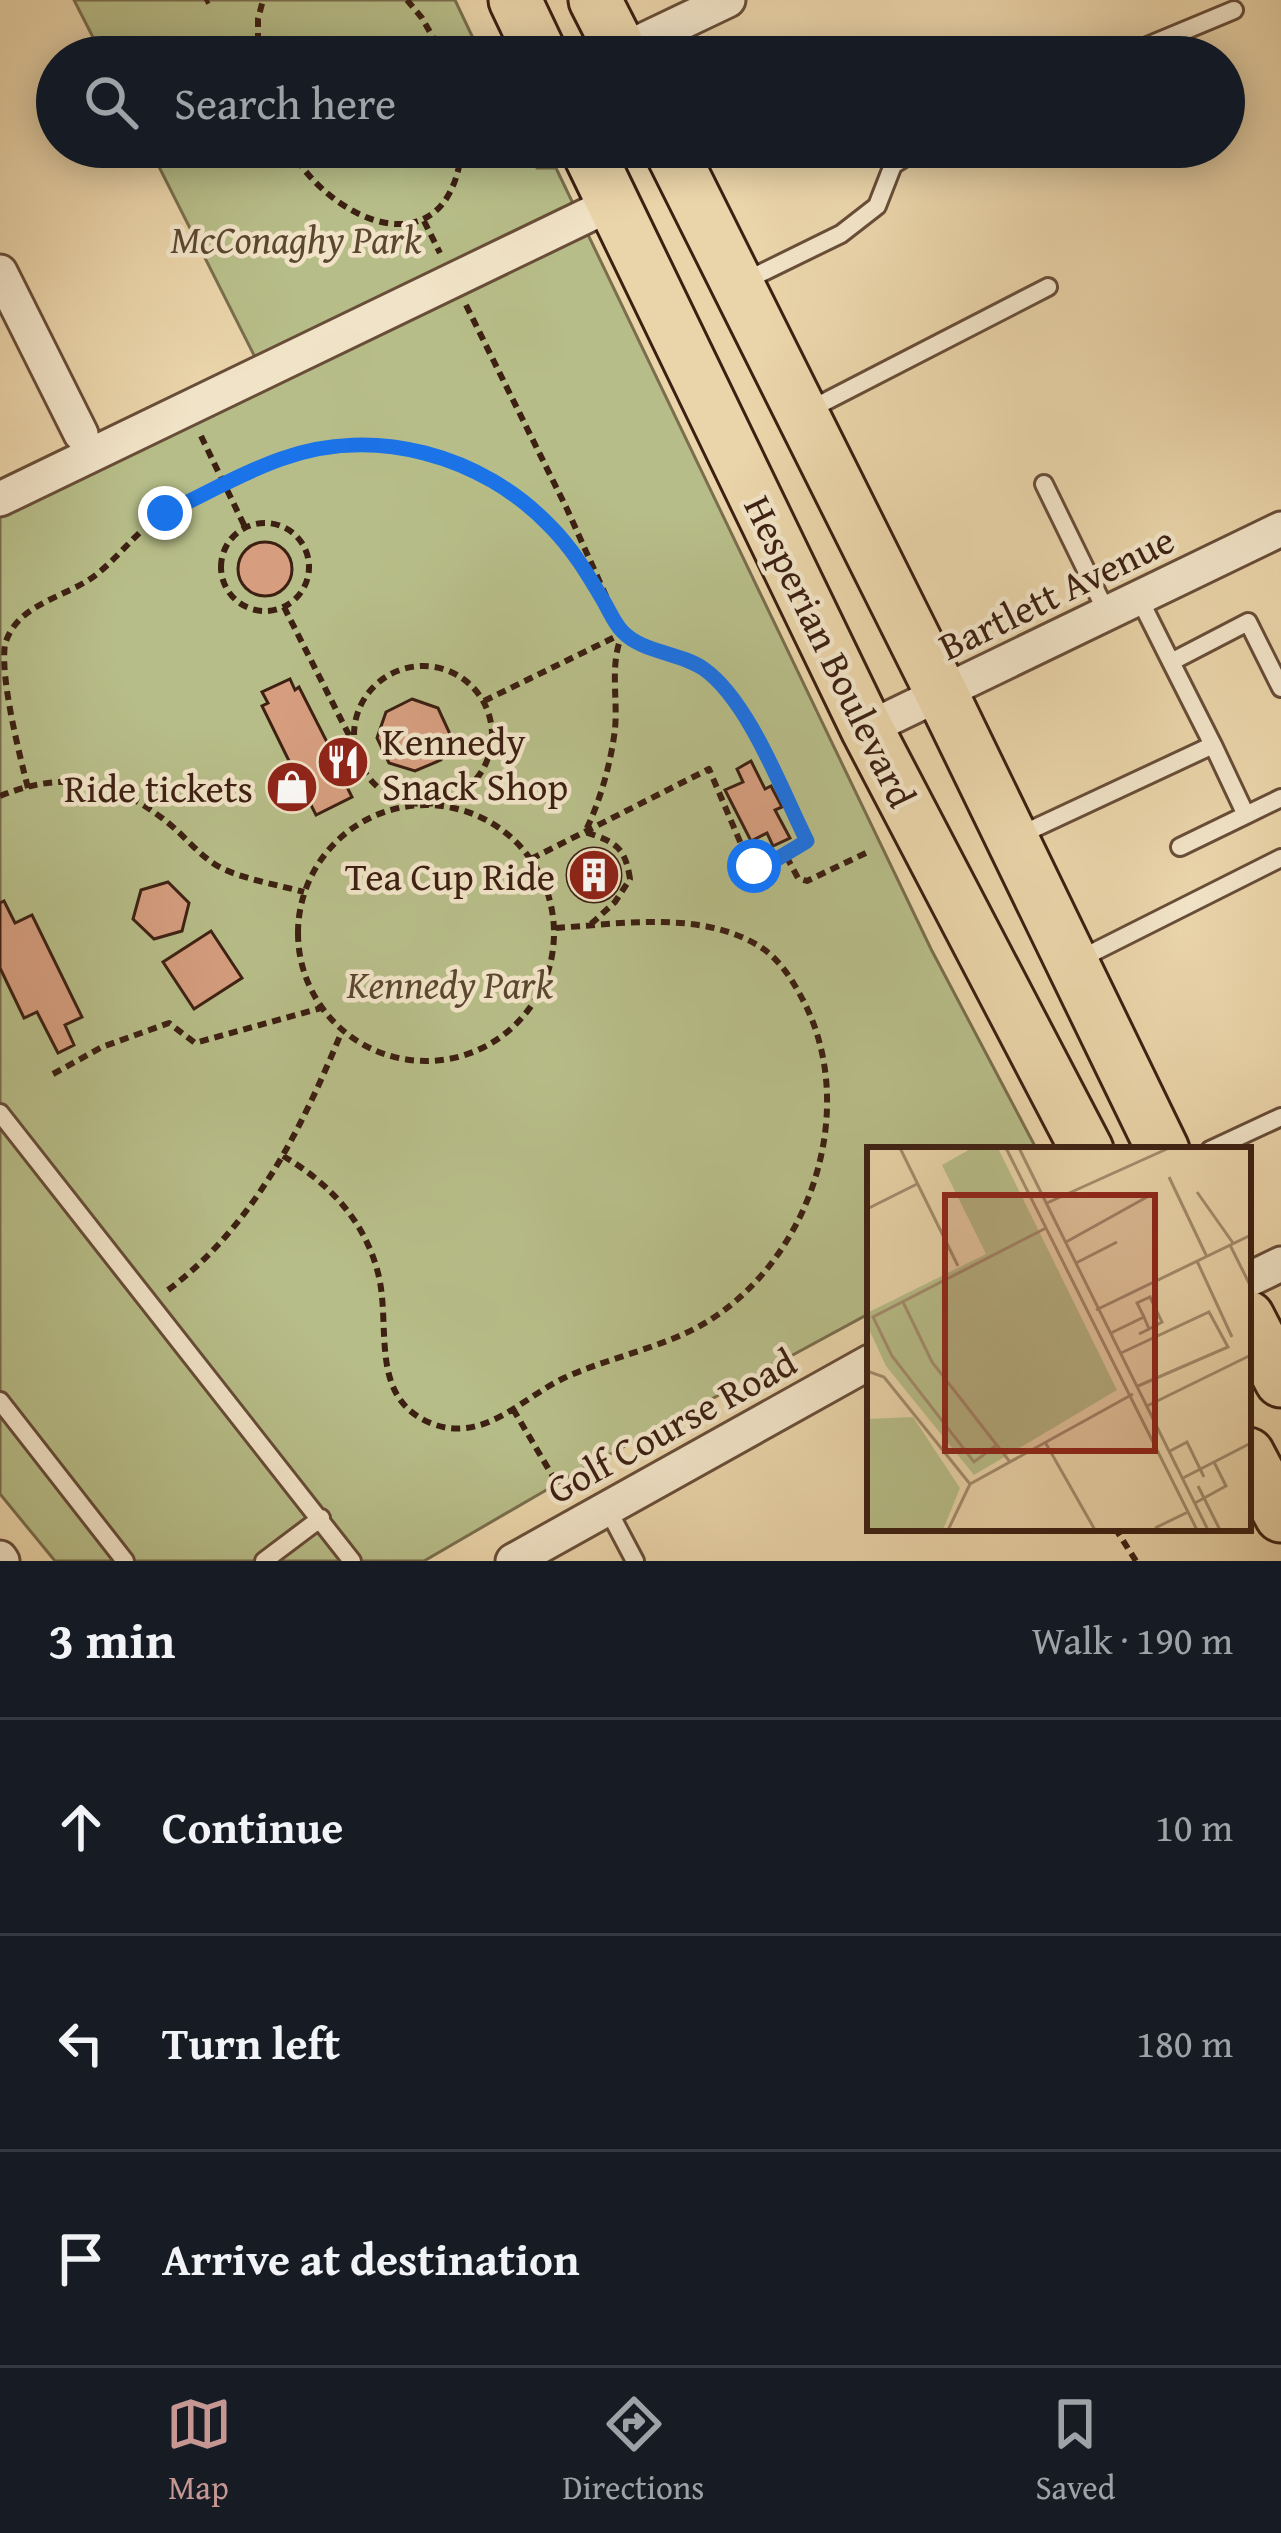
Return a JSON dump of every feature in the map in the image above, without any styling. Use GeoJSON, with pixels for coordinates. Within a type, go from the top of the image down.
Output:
{"type":"FeatureCollection","features":[{"type":"Feature","properties":{"kind":"main road"},"geometry":{"type":"LineString","coordinates":[[514,0],[532,36]]}},
{"type":"Feature","properties":{"kind":"main road"},"geometry":{"type":"LineString","coordinates":[[595,0],[613,36]]}},
{"type":"Feature","properties":{"kind":"main road","name":"Hesperian Boulevard"},"geometry":{"type":"LineString","coordinates":[[596,168],[867,729],[1085,1147]]}},
{"type":"Feature","properties":{"kind":"main road","name":"Hesperian Boulevard"},"geometry":{"type":"LineString","coordinates":[[680,168],[942,694],[1161,1147]]}},
{"type":"Feature","properties":{"kind":"main road"},"geometry":{"type":"LineString","coordinates":[[1251,1323],[1281,1381]]}},
{"type":"Feature","properties":{"kind":"main road"},"geometry":{"type":"LineString","coordinates":[[1251,1460],[1281,1516]]}},
{"type":"Feature","properties":{"kind":"street"},"geometry":{"type":"LineString","coordinates":[[657,36],[728,0]]}},
{"type":"Feature","properties":{"kind":"street"},"geometry":{"type":"LineString","coordinates":[[0,499],[613,202]]}},
{"type":"Feature","properties":{"kind":"street"},"geometry":{"type":"LineString","coordinates":[[0,272],[81,434]]}},
{"type":"Feature","properties":{"kind":"street","name":"Bartlett Avenue"},"geometry":{"type":"LineString","coordinates":[[867,729],[1281,529]]}},
{"type":"Feature","properties":{"kind":"street"},"geometry":{"type":"LineString","coordinates":[[1251,1279],[1281,1264]]}},
{"type":"Feature","properties":{"kind":"street","name":"Golf Course Road"},"geometry":{"type":"LineString","coordinates":[[513,1561],[867,1363]]}},
{"type":"Feature","properties":{"kind":"lane"},"geometry":{"type":"LineString","coordinates":[[1171,36],[1234,10]]}},
{"type":"Feature","properties":{"kind":"lane"},"geometry":{"type":"LineString","coordinates":[[738,285],[841,234],[877,206],[892,168]]}},
{"type":"Feature","properties":{"kind":"lane"},"geometry":{"type":"LineString","coordinates":[[802,413],[1048,287]]}},
{"type":"Feature","properties":{"kind":"lane"},"geometry":{"type":"LineString","coordinates":[[1044,484],[1107,613]]}},
{"type":"Feature","properties":{"kind":"lane"},"geometry":{"type":"LineString","coordinates":[[1138,598],[1246,815]]}},
{"type":"Feature","properties":{"kind":"lane"},"geometry":{"type":"LineString","coordinates":[[1171,662],[1248,622],[1281,688]]}},
{"type":"Feature","properties":{"kind":"lane"},"geometry":{"type":"LineString","coordinates":[[1012,839],[1213,745]]}},
{"type":"Feature","properties":{"kind":"lane"},"geometry":{"type":"LineString","coordinates":[[1180,848],[1281,798]]}},
{"type":"Feature","properties":{"kind":"lane"},"geometry":{"type":"LineString","coordinates":[[1072,963],[1281,858]]}},
{"type":"Feature","properties":{"kind":"lane"},"geometry":{"type":"LineString","coordinates":[[0,1113],[352,1561]]}},
{"type":"Feature","properties":{"kind":"lane"},"geometry":{"type":"LineString","coordinates":[[1216,1147],[1281,1117]]}},
{"type":"Feature","properties":{"kind":"lane"},"geometry":{"type":"LineString","coordinates":[[0,1401],[125,1561]]}},
{"type":"Feature","properties":{"kind":"lane"},"geometry":{"type":"LineString","coordinates":[[608,1508],[635,1561]]}},
{"type":"Feature","properties":{"kind":"lane"},"geometry":{"type":"LineString","coordinates":[[264,1561],[321,1518]]}},
{"type":"Feature","properties":{"kind":"path"},"geometry":{"type":"LineString","coordinates":[[258,36],[262,0]]}},
{"type":"Feature","properties":{"kind":"path"},"geometry":{"type":"LineString","coordinates":[[407,0],[432,36]]}},
{"type":"Feature","properties":{"kind":"path"},"geometry":{"type":"LineString","coordinates":[[305,168],[347,210],[383,224],[424,220],[439,210],[456,182],[458,168]]}},
{"type":"Feature","properties":{"kind":"path"},"geometry":{"type":"LineString","coordinates":[[424,220],[444,261]]}},
{"type":"Feature","properties":{"kind":"path"},"geometry":{"type":"LineString","coordinates":[[461,294],[623,633]]}},
{"type":"Feature","properties":{"kind":"path"},"geometry":{"type":"LineString","coordinates":[[201,436],[245,527]]}},
{"type":"Feature","properties":{"kind":"path"},"geometry":{"type":"LineString","coordinates":[[28,788],[4,680],[5,644],[24,615],[96,575],[165,513],[282,458],[343,445],[405,448],[451,460],[520,499],[577,557],[623,633],[707,670],[739,708],[807,841],[762,868],[754,866],[709,769],[531,860]]}},
{"type":"Feature","properties":{"kind":"path"},"geometry":{"type":"LineString","coordinates":[[273,523],[297,536],[305,547],[309,575],[296,599],[284,607],[254,610],[240,603],[222,579],[224,549],[245,527],[273,523]]}},
{"type":"Feature","properties":{"kind":"path"},"geometry":{"type":"LineString","coordinates":[[284,607],[363,769],[378,788],[398,800],[423,806],[454,808],[484,819],[510,836],[543,881],[555,928],[551,965],[536,999],[513,1028],[482,1049],[446,1060],[409,1060],[373,1051],[342,1031],[321,1008],[307,981],[298,952],[298,922],[304,892],[318,864],[338,840],[363,821],[392,810],[423,806],[445,801],[466,790],[482,773],[491,751],[493,727],[484,701],[473,686],[434,667],[391,674],[373,687],[361,705],[354,727],[355,748]]}},
{"type":"Feature","properties":{"kind":"path"},"geometry":{"type":"LineString","coordinates":[[484,701],[623,633]]}},
{"type":"Feature","properties":{"kind":"path"},"geometry":{"type":"LineString","coordinates":[[585,832],[614,733],[616,647],[623,633]]}},
{"type":"Feature","properties":{"kind":"path"},"geometry":{"type":"LineString","coordinates":[[0,796],[61,782],[90,782],[115,789],[140,801],[222,868],[304,892]]}},
{"type":"Feature","properties":{"kind":"path"},"geometry":{"type":"LineString","coordinates":[[585,832],[613,842],[627,860],[630,879],[615,902],[589,926]]}},
{"type":"Feature","properties":{"kind":"path"},"geometry":{"type":"LineString","coordinates":[[785,854],[798,878],[807,881],[870,851]]}},
{"type":"Feature","properties":{"kind":"path"},"geometry":{"type":"LineString","coordinates":[[284,1156],[336,1196],[370,1249],[382,1296],[387,1373],[404,1406],[434,1424],[469,1429],[488,1423],[565,1378],[665,1341],[723,1311],[769,1267],[813,1189],[824,1136],[824,1076],[811,1015],[780,964],[764,948],[742,937],[706,926],[672,923],[555,928]]}},
{"type":"Feature","properties":{"kind":"path"},"geometry":{"type":"LineString","coordinates":[[53,1074],[102,1047],[169,1023],[195,1043],[321,1008]]}},
{"type":"Feature","properties":{"kind":"path"},"geometry":{"type":"LineString","coordinates":[[150,1302],[215,1252],[284,1156],[342,1031]]}},
{"type":"Feature","properties":{"kind":"path"},"geometry":{"type":"LineString","coordinates":[[513,1409],[555,1480]]}},
{"type":"Feature","properties":{"kind":"path"},"geometry":{"type":"LineString","coordinates":[[1117,1531],[1136,1561]]}},
{"type":"Feature","properties":{"kind":"green space"},"geometry":{"type":"Polygon","coordinates":[[[74,0],[455,0],[472,36],[92,36],[74,0]]]}},
{"type":"Feature","properties":{"kind":"green space","name":"Kennedy Park"},"geometry":{"type":"Polygon","coordinates":[[[160,168],[556,168],[931,949],[1035,1147],[867,1147],[867,1315],[424,1561],[55,1561],[0,1494],[0,485],[256,359],[160,168]]]}},
{"type":"Feature","properties":{"kind":"building"},"geometry":{"type":"Polygon","coordinates":[[[265,542],[284,550],[292,569],[284,588],[265,596],[246,588],[238,569],[246,550],[265,542]]]}},
{"type":"Feature","properties":{"kind":"building"},"geometry":{"type":"Polygon","coordinates":[[[290,679],[295,690],[299,687],[331,750],[345,743],[359,771],[343,779],[352,797],[316,815],[307,797],[289,806],[275,778],[293,769],[262,706],[268,703],[262,692],[290,679]]]}},
{"type":"Feature","properties":{"kind":"building"},"geometry":{"type":"Polygon","coordinates":[[[412,699],[438,708],[450,734],[441,760],[415,771],[389,763],[377,738],[386,712],[412,699]]]}},
{"type":"Feature","properties":{"kind":"building"},"geometry":{"type":"Polygon","coordinates":[[[751,761],[765,789],[771,786],[782,807],[775,810],[790,838],[773,846],[767,833],[751,841],[725,790],[743,782],[737,769],[751,761]]]}},
{"type":"Feature","properties":{"kind":"building","name":"Tea Cup Ride"},"geometry":{"type":"Polygon","coordinates":[[[594,848],[613,856],[621,875],[613,894],[594,902],[575,894],[567,875],[575,856],[594,848]]]}},
{"type":"Feature","properties":{"kind":"building"},"geometry":{"type":"Polygon","coordinates":[[[168,882],[189,903],[182,931],[154,939],[133,919],[141,890],[168,882]]]}},
{"type":"Feature","properties":{"kind":"building"},"geometry":{"type":"Polygon","coordinates":[[[4,901],[15,923],[32,915],[82,1017],[65,1025],[74,1045],[58,1053],[37,1012],[24,1018],[0,968],[0,903],[4,901]]]}},
{"type":"Feature","properties":{"kind":"building"},"geometry":{"type":"Polygon","coordinates":[[[211,931],[242,978],[194,1009],[163,962],[211,931]]]}},
{"type":"Feature","properties":{"kind":"place","name":"Kennedy Snack Shop"},"geometry":{"type":"Point","coordinates":[343,762]}},
{"type":"Feature","properties":{"kind":"place","name":"Ride tickets"},"geometry":{"type":"Point","coordinates":[292,787]}},
{"type":"Feature","properties":{"kind":"place","name":"Tea Cup Ride"},"geometry":{"type":"Point","coordinates":[594,875]}},
{"type":"Feature","properties":{"kind":"route"},"geometry":{"type":"LineString","coordinates":[[165,513],[282,458],[343,445],[405,448],[451,460],[486,477],[549,524],[577,557],[623,633],[707,670],[739,708],[807,841],[762,868],[754,866]]}},
{"type":"Feature","properties":{"kind":"park label","name":"McConaghy Park"},"geometry":{"type":"Point","coordinates":[296,238]}}]}
